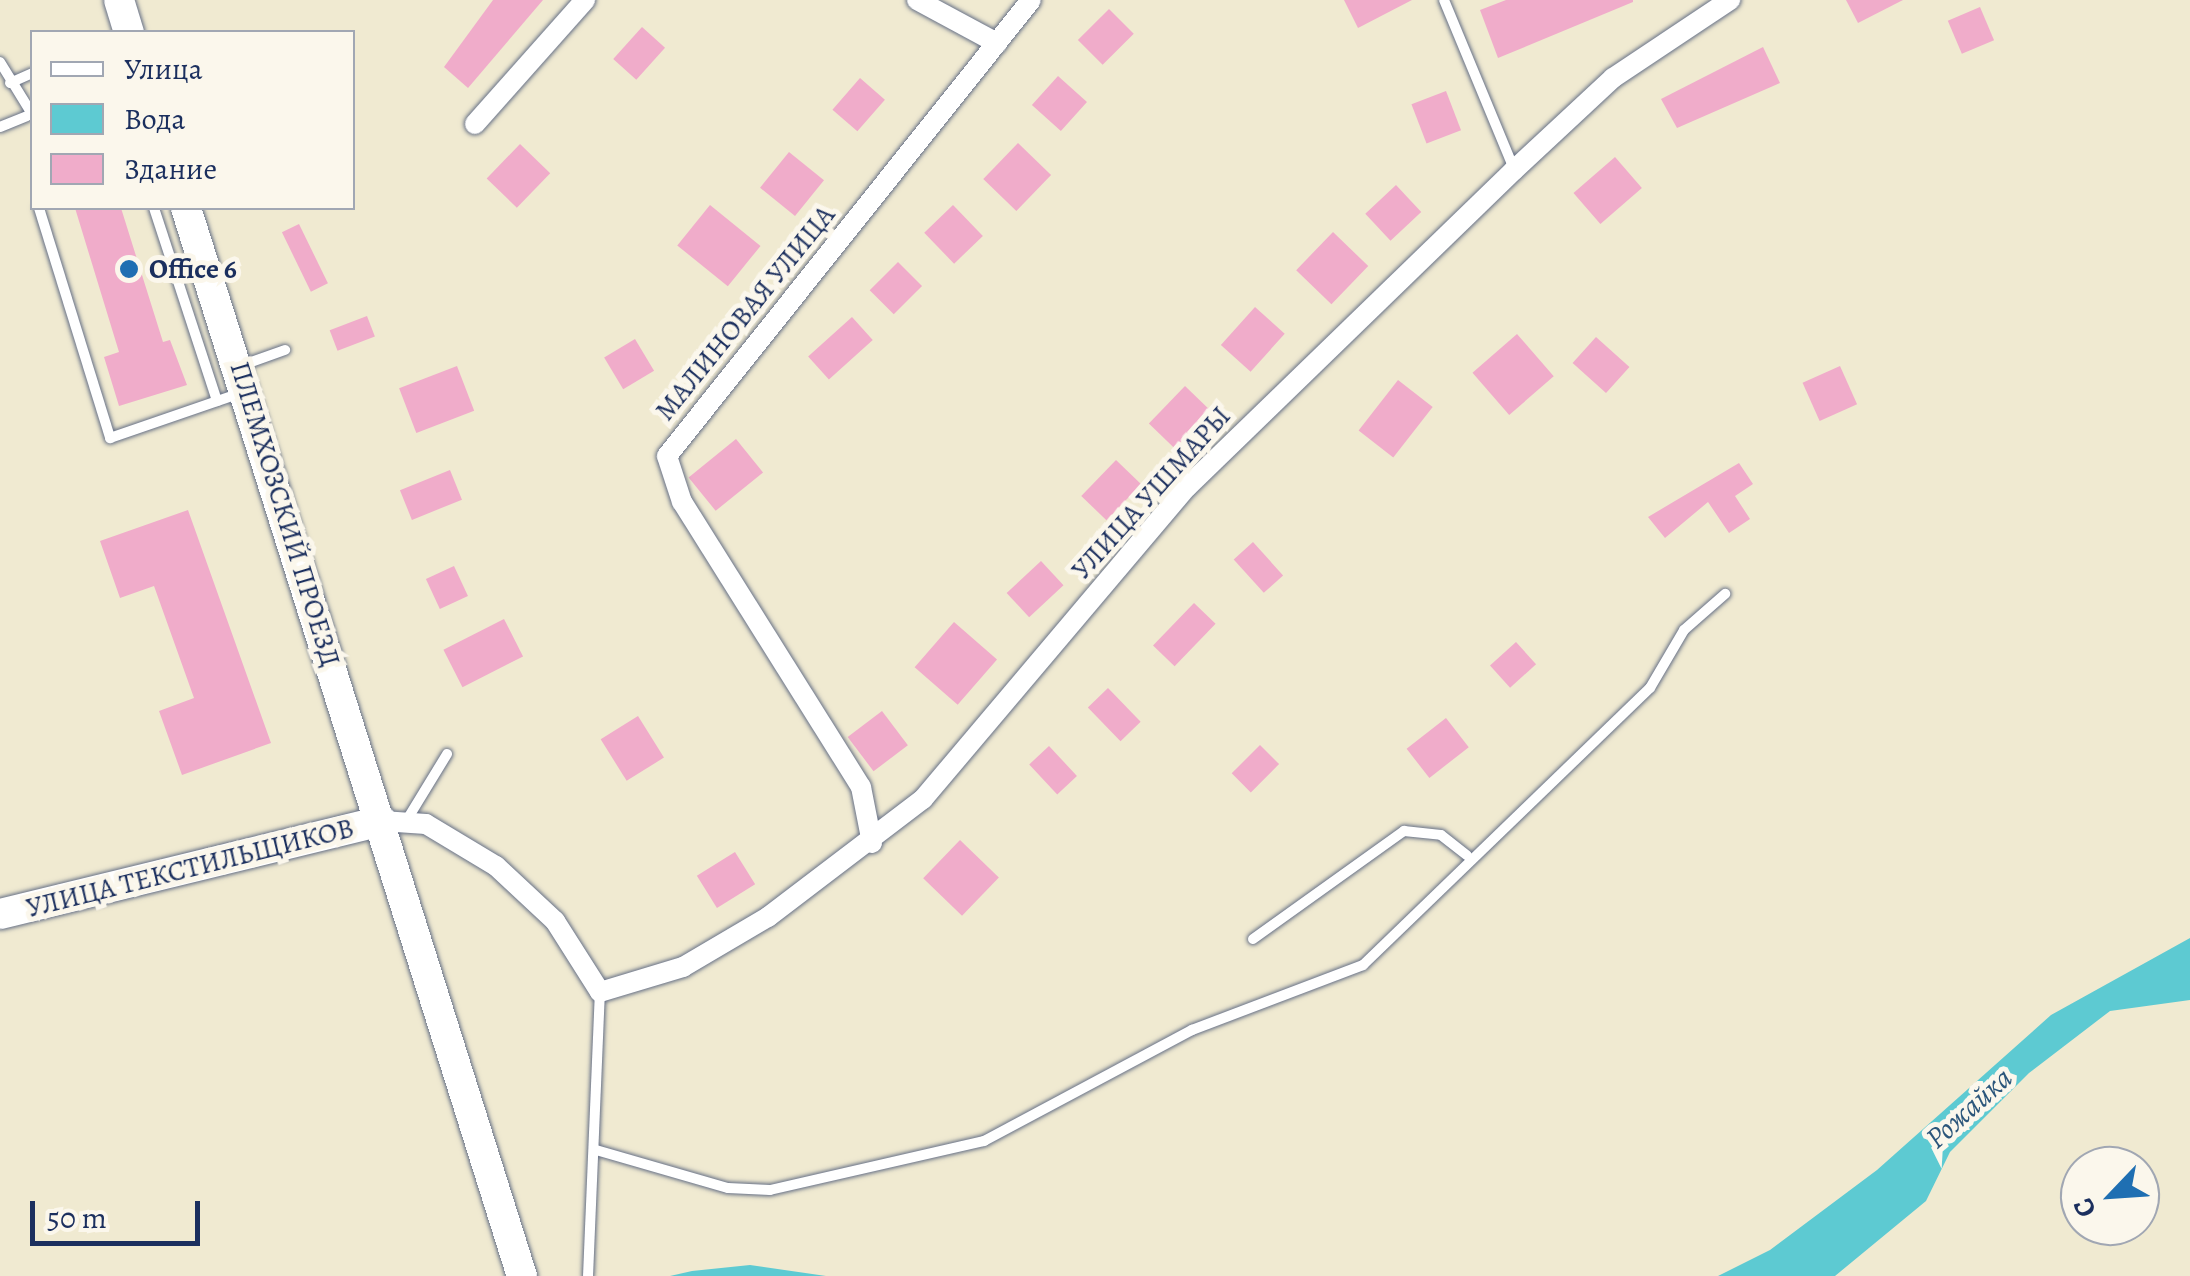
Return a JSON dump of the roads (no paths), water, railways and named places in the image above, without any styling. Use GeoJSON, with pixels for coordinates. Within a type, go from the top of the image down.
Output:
{"type":"FeatureCollection","features":[{"type":"Feature","properties":{"kind":"main road"},"geometry":{"type":"LineString","coordinates":[[119,0],[128,30]]}},
{"type":"Feature","properties":{"kind":"main road","name":"ПЛЕМХОЗСКИЙ ПРОЕЗД"},"geometry":{"type":"LineString","coordinates":[[187,210],[395,820]]}},
{"type":"Feature","properties":{"kind":"main road","name":"УЛИЦА ТЕКСТИЛЬЩИКОВ"},"geometry":{"type":"LineString","coordinates":[[0,914],[395,820],[487,1163],[522,1276]]}},
{"type":"Feature","properties":{"kind":"street"},"geometry":{"type":"LineString","coordinates":[[475,124],[584,0]]}},
{"type":"Feature","properties":{"kind":"street"},"geometry":{"type":"LineString","coordinates":[[917,0],[997,42]]}},
{"type":"Feature","properties":{"kind":"street","name":"МАЛИНОВАЯ УЛИЦА"},"geometry":{"type":"LineString","coordinates":[[872,843],[861,787],[682,502],[666,456],[1031,0]]}},
{"type":"Feature","properties":{"kind":"street","name":"УЛИЦА УШМАРЫ"},"geometry":{"type":"LineString","coordinates":[[600,992],[683,967],[872,843],[924,800],[1187,486],[1613,78],[1730,0]]}},
{"type":"Feature","properties":{"kind":"street"},"geometry":{"type":"LineString","coordinates":[[395,820],[460,842],[538,901],[600,992]]}},
{"type":"Feature","properties":{"kind":"lane"},"geometry":{"type":"LineString","coordinates":[[1444,0],[1514,170]]}},
{"type":"Feature","properties":{"kind":"lane"},"geometry":{"type":"LineString","coordinates":[[0,62],[30,115],[0,127]]}},
{"type":"Feature","properties":{"kind":"lane"},"geometry":{"type":"LineString","coordinates":[[10,82],[30,74]]}},
{"type":"Feature","properties":{"kind":"lane"},"geometry":{"type":"LineString","coordinates":[[39,210],[110,438],[216,402],[285,350]]}},
{"type":"Feature","properties":{"kind":"lane"},"geometry":{"type":"LineString","coordinates":[[155,210],[216,402]]}},
{"type":"Feature","properties":{"kind":"lane"},"geometry":{"type":"LineString","coordinates":[[596,1150],[728,1188],[770,1190],[984,1142],[1192,1030],[1362,965],[1468,855],[1650,688],[1684,630],[1725,594]]}},
{"type":"Feature","properties":{"kind":"lane"},"geometry":{"type":"LineString","coordinates":[[395,820],[447,754]]}},
{"type":"Feature","properties":{"kind":"lane"},"geometry":{"type":"LineString","coordinates":[[1253,939],[1404,832],[1441,836],[1468,855]]}},
{"type":"Feature","properties":{"kind":"lane"},"geometry":{"type":"LineString","coordinates":[[588,1276],[600,992]]}},
{"type":"Feature","properties":{"kind":"water","name":"Рожайка"},"geometry":{"type":"Polygon","coordinates":[[[2190,938],[2190,1000],[2110,1011],[2029,1073],[1950,1152],[1926,1201],[1835,1276],[1718,1276],[1770,1250],[1877,1170],[2051,1015],[2190,938]]]}},
{"type":"Feature","properties":{"kind":"water"},"geometry":{"type":"Polygon","coordinates":[[[750,1265],[826,1276],[670,1276],[692,1271],[750,1265]]]}},
{"type":"Feature","properties":{"kind":"place","name":"Office 6"},"geometry":{"type":"Point","coordinates":[129,269]}}]}
